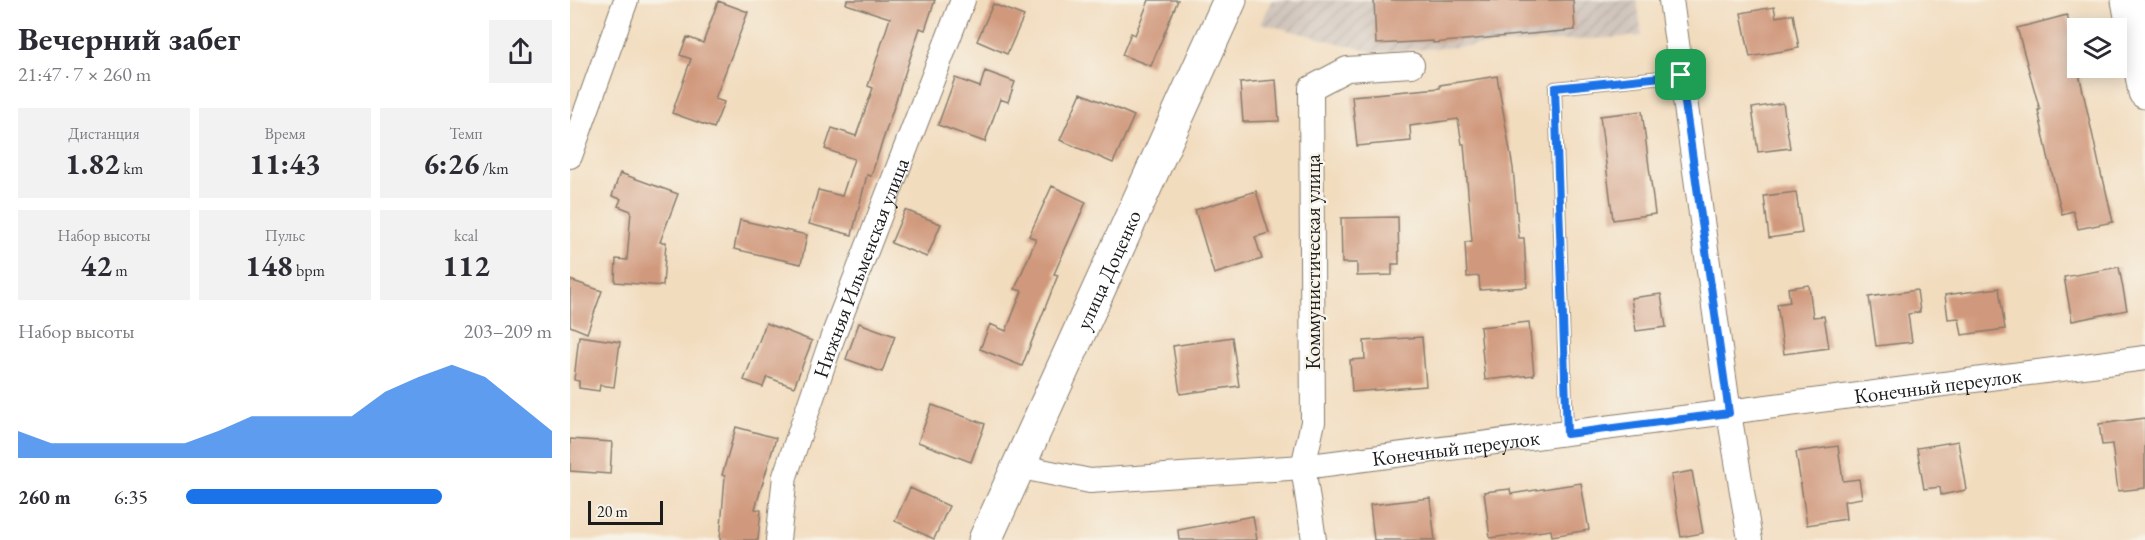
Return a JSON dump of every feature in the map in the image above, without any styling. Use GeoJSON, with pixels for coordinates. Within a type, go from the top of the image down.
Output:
{"type":"FeatureCollection","features":[{"type":"Feature","properties":{"kind":"main road","name":"улица Доценко"},"geometry":{"type":"LineString","coordinates":[[985,540],[1230,0]]}},
{"type":"Feature","properties":{"kind":"main road"},"geometry":{"type":"LineString","coordinates":[[2128,0],[2145,92]]}},
{"type":"Feature","properties":{"kind":"street"},"geometry":{"type":"LineString","coordinates":[[570,156],[626,0]]}},
{"type":"Feature","properties":{"kind":"street","name":"Нижняя Ильменская улица"},"geometry":{"type":"LineString","coordinates":[[778,540],[785,476],[832,339],[963,0]]}},
{"type":"Feature","properties":{"kind":"street"},"geometry":{"type":"LineString","coordinates":[[1671,0],[1729,413],[1750,540]]}},
{"type":"Feature","properties":{"kind":"street","name":"Коммунистическая улица"},"geometry":{"type":"LineString","coordinates":[[1314,540],[1303,467],[1313,422],[1311,88],[1347,69],[1412,65]]}},
{"type":"Feature","properties":{"kind":"street","name":"Конечный переулок"},"geometry":{"type":"LineString","coordinates":[[1017,466],[1090,481],[1303,467],[2145,358]]}},
{"type":"Feature","properties":{"kind":"lane"},"geometry":{"type":"LineString","coordinates":[[1567,434],[1555,88],[1681,75]]}},
{"type":"Feature","properties":{"kind":"shaded area"},"geometry":{"type":"Polygon","coordinates":[[[1272,0],[1637,0],[1642,36],[1373,52],[1261,23],[1272,0]]]}},
{"type":"Feature","properties":{"kind":"building"},"geometry":{"type":"Polygon","coordinates":[[[847,0],[935,0],[925,30],[920,28],[871,176],[867,175],[852,235],[809,224],[818,190],[842,196],[854,159],[825,149],[832,128],[856,136],[873,88],[868,86],[890,18],[846,4],[847,0]]]}},
{"type":"Feature","properties":{"kind":"building"},"geometry":{"type":"Polygon","coordinates":[[[1149,0],[1178,0],[1151,66],[1122,55],[1131,33],[1135,35],[1149,0]]]}},
{"type":"Feature","properties":{"kind":"building"},"geometry":{"type":"Polygon","coordinates":[[[1374,0],[1573,0],[1575,30],[1433,43],[1433,41],[1376,44],[1374,0]]]}},
{"type":"Feature","properties":{"kind":"building"},"geometry":{"type":"Polygon","coordinates":[[[718,1],[748,12],[715,99],[724,102],[714,128],[672,113],[691,59],[680,55],[687,37],[703,43],[718,1]]]}},
{"type":"Feature","properties":{"kind":"building"},"geometry":{"type":"Polygon","coordinates":[[[993,4],[1024,16],[1007,54],[977,41],[993,4]]]}},
{"type":"Feature","properties":{"kind":"building"},"geometry":{"type":"Polygon","coordinates":[[[1774,7],[1776,17],[1793,14],[1799,48],[1750,57],[1741,13],[1774,7]]]}},
{"type":"Feature","properties":{"kind":"building"},"geometry":{"type":"Polygon","coordinates":[[[2067,15],[2067,78],[2080,78],[2113,222],[2078,229],[2073,211],[2062,214],[2038,110],[2040,110],[2017,28],[2067,15]]]}},
{"type":"Feature","properties":{"kind":"building"},"geometry":{"type":"Polygon","coordinates":[[[985,71],[1015,82],[1008,102],[1000,99],[985,142],[938,125],[955,78],[980,87],[985,71]]]}},
{"type":"Feature","properties":{"kind":"building"},"geometry":{"type":"Polygon","coordinates":[[[1497,76],[1513,168],[1519,238],[1524,238],[1527,287],[1480,290],[1479,276],[1467,277],[1465,242],[1472,241],[1464,144],[1462,144],[1458,119],[1410,126],[1411,141],[1357,146],[1352,96],[1440,88],[1440,85],[1497,76]]]}},
{"type":"Feature","properties":{"kind":"building"},"geometry":{"type":"Polygon","coordinates":[[[1276,80],[1279,121],[1243,122],[1240,83],[1276,80]]]}},
{"type":"Feature","properties":{"kind":"building"},"geometry":{"type":"Polygon","coordinates":[[[1081,93],[1134,116],[1113,163],[1060,140],[1081,93]]]}},
{"type":"Feature","properties":{"kind":"building"},"geometry":{"type":"Polygon","coordinates":[[[1783,103],[1790,148],[1758,152],[1752,108],[1783,103]]]}},
{"type":"Feature","properties":{"kind":"building"},"geometry":{"type":"Polygon","coordinates":[[[1642,111],[1655,214],[1613,220],[1600,116],[1642,111]]]}},
{"type":"Feature","properties":{"kind":"building"},"geometry":{"type":"Polygon","coordinates":[[[620,173],[678,194],[660,242],[666,242],[663,286],[615,282],[616,259],[627,260],[631,211],[618,206],[621,199],[612,196],[620,173]]]}},
{"type":"Feature","properties":{"kind":"building"},"geometry":{"type":"Polygon","coordinates":[[[1052,186],[1086,202],[1054,274],[1058,275],[1022,366],[980,349],[990,324],[1006,331],[1022,291],[1015,289],[1036,239],[1029,236],[1052,186]]]}},
{"type":"Feature","properties":{"kind":"building"},"geometry":{"type":"Polygon","coordinates":[[[1256,191],[1269,233],[1255,237],[1262,259],[1214,274],[1195,210],[1256,191]]]}},
{"type":"Feature","properties":{"kind":"building"},"geometry":{"type":"Polygon","coordinates":[[[1796,192],[1802,233],[1769,238],[1764,196],[1796,192]]]}},
{"type":"Feature","properties":{"kind":"building"},"geometry":{"type":"Polygon","coordinates":[[[905,210],[941,224],[927,257],[891,243],[905,210]]]}},
{"type":"Feature","properties":{"kind":"building"},"geometry":{"type":"Polygon","coordinates":[[[1398,217],[1399,264],[1392,264],[1392,275],[1357,276],[1357,263],[1342,263],[1341,218],[1398,217]]]}},
{"type":"Feature","properties":{"kind":"building"},"geometry":{"type":"Polygon","coordinates":[[[740,220],[807,235],[801,264],[734,249],[740,220]]]}},
{"type":"Feature","properties":{"kind":"building"},"geometry":{"type":"Polygon","coordinates":[[[2119,267],[2127,310],[2072,321],[2064,277],[2119,267]]]}},
{"type":"Feature","properties":{"kind":"building"},"geometry":{"type":"Polygon","coordinates":[[[570,280],[602,291],[587,333],[570,326],[570,280]]]}},
{"type":"Feature","properties":{"kind":"building"},"geometry":{"type":"Polygon","coordinates":[[[1809,285],[1813,317],[1824,316],[1829,348],[1784,354],[1777,304],[1790,302],[1788,288],[1809,285]]]}},
{"type":"Feature","properties":{"kind":"building"},"geometry":{"type":"Polygon","coordinates":[[[1999,288],[2005,329],[1962,335],[1959,318],[1948,319],[1945,295],[1999,288]]]}},
{"type":"Feature","properties":{"kind":"building"},"geometry":{"type":"Polygon","coordinates":[[[1917,290],[1920,312],[1908,314],[1912,342],[1876,346],[1869,297],[1917,290]]]}},
{"type":"Feature","properties":{"kind":"building"},"geometry":{"type":"Polygon","coordinates":[[[1661,294],[1666,327],[1636,331],[1631,298],[1661,294]]]}},
{"type":"Feature","properties":{"kind":"building"},"geometry":{"type":"Polygon","coordinates":[[[1529,322],[1534,375],[1485,380],[1480,327],[1529,322]]]}},
{"type":"Feature","properties":{"kind":"building"},"geometry":{"type":"Polygon","coordinates":[[[766,323],[812,341],[794,387],[767,377],[763,387],[744,380],[766,323]]]}},
{"type":"Feature","properties":{"kind":"building"},"geometry":{"type":"Polygon","coordinates":[[[859,323],[895,336],[882,372],[846,359],[859,323]]]}},
{"type":"Feature","properties":{"kind":"building"},"geometry":{"type":"Polygon","coordinates":[[[579,336],[620,342],[614,387],[600,385],[599,391],[579,388],[579,381],[574,380],[579,336]]]}},
{"type":"Feature","properties":{"kind":"building"},"geometry":{"type":"Polygon","coordinates":[[[1232,337],[1239,386],[1180,394],[1173,346],[1232,337]]]}},
{"type":"Feature","properties":{"kind":"building"},"geometry":{"type":"Polygon","coordinates":[[[1422,337],[1426,386],[1352,392],[1350,360],[1365,359],[1364,341],[1422,337]]]}},
{"type":"Feature","properties":{"kind":"building"},"geometry":{"type":"Polygon","coordinates":[[[932,405],[985,424],[971,462],[918,442],[932,405]]]}},
{"type":"Feature","properties":{"kind":"building"},"geometry":{"type":"Polygon","coordinates":[[[2145,418],[2145,488],[2118,491],[2112,444],[2102,445],[2099,424],[2145,418]]]}},
{"type":"Feature","properties":{"kind":"building"},"geometry":{"type":"Polygon","coordinates":[[[736,427],[776,438],[755,509],[761,510],[758,540],[720,540],[725,476],[722,475],[736,427]]]}},
{"type":"Feature","properties":{"kind":"building"},"geometry":{"type":"Polygon","coordinates":[[[570,439],[612,442],[610,474],[570,471],[570,439]]]}},
{"type":"Feature","properties":{"kind":"building"},"geometry":{"type":"Polygon","coordinates":[[[1958,441],[1966,490],[1941,495],[1940,487],[1924,489],[1917,448],[1958,441]]]}},
{"type":"Feature","properties":{"kind":"building"},"geometry":{"type":"Polygon","coordinates":[[[1838,446],[1843,481],[1859,479],[1862,498],[1844,501],[1846,519],[1807,525],[1796,452],[1838,446]]]}},
{"type":"Feature","properties":{"kind":"building"},"geometry":{"type":"Polygon","coordinates":[[[1692,471],[1703,533],[1681,537],[1671,475],[1692,471]]]}},
{"type":"Feature","properties":{"kind":"building"},"geometry":{"type":"Polygon","coordinates":[[[1581,483],[1589,530],[1552,536],[1551,530],[1490,538],[1484,492],[1510,489],[1511,494],[1581,483]]]}},
{"type":"Feature","properties":{"kind":"building"},"geometry":{"type":"Polygon","coordinates":[[[910,488],[949,506],[934,539],[895,521],[910,488]]]}},
{"type":"Feature","properties":{"kind":"building"},"geometry":{"type":"Polygon","coordinates":[[[1430,498],[1435,540],[1374,540],[1370,505],[1430,498]]]}},
{"type":"Feature","properties":{"kind":"building"},"geometry":{"type":"Polygon","coordinates":[[[1253,516],[1257,540],[1179,540],[1178,530],[1253,516]]]}},
{"type":"Feature","properties":{"kind":"route"},"geometry":{"type":"LineString","coordinates":[[1681,75],[1729,413],[1567,434],[1555,88],[1681,75]]}}]}
